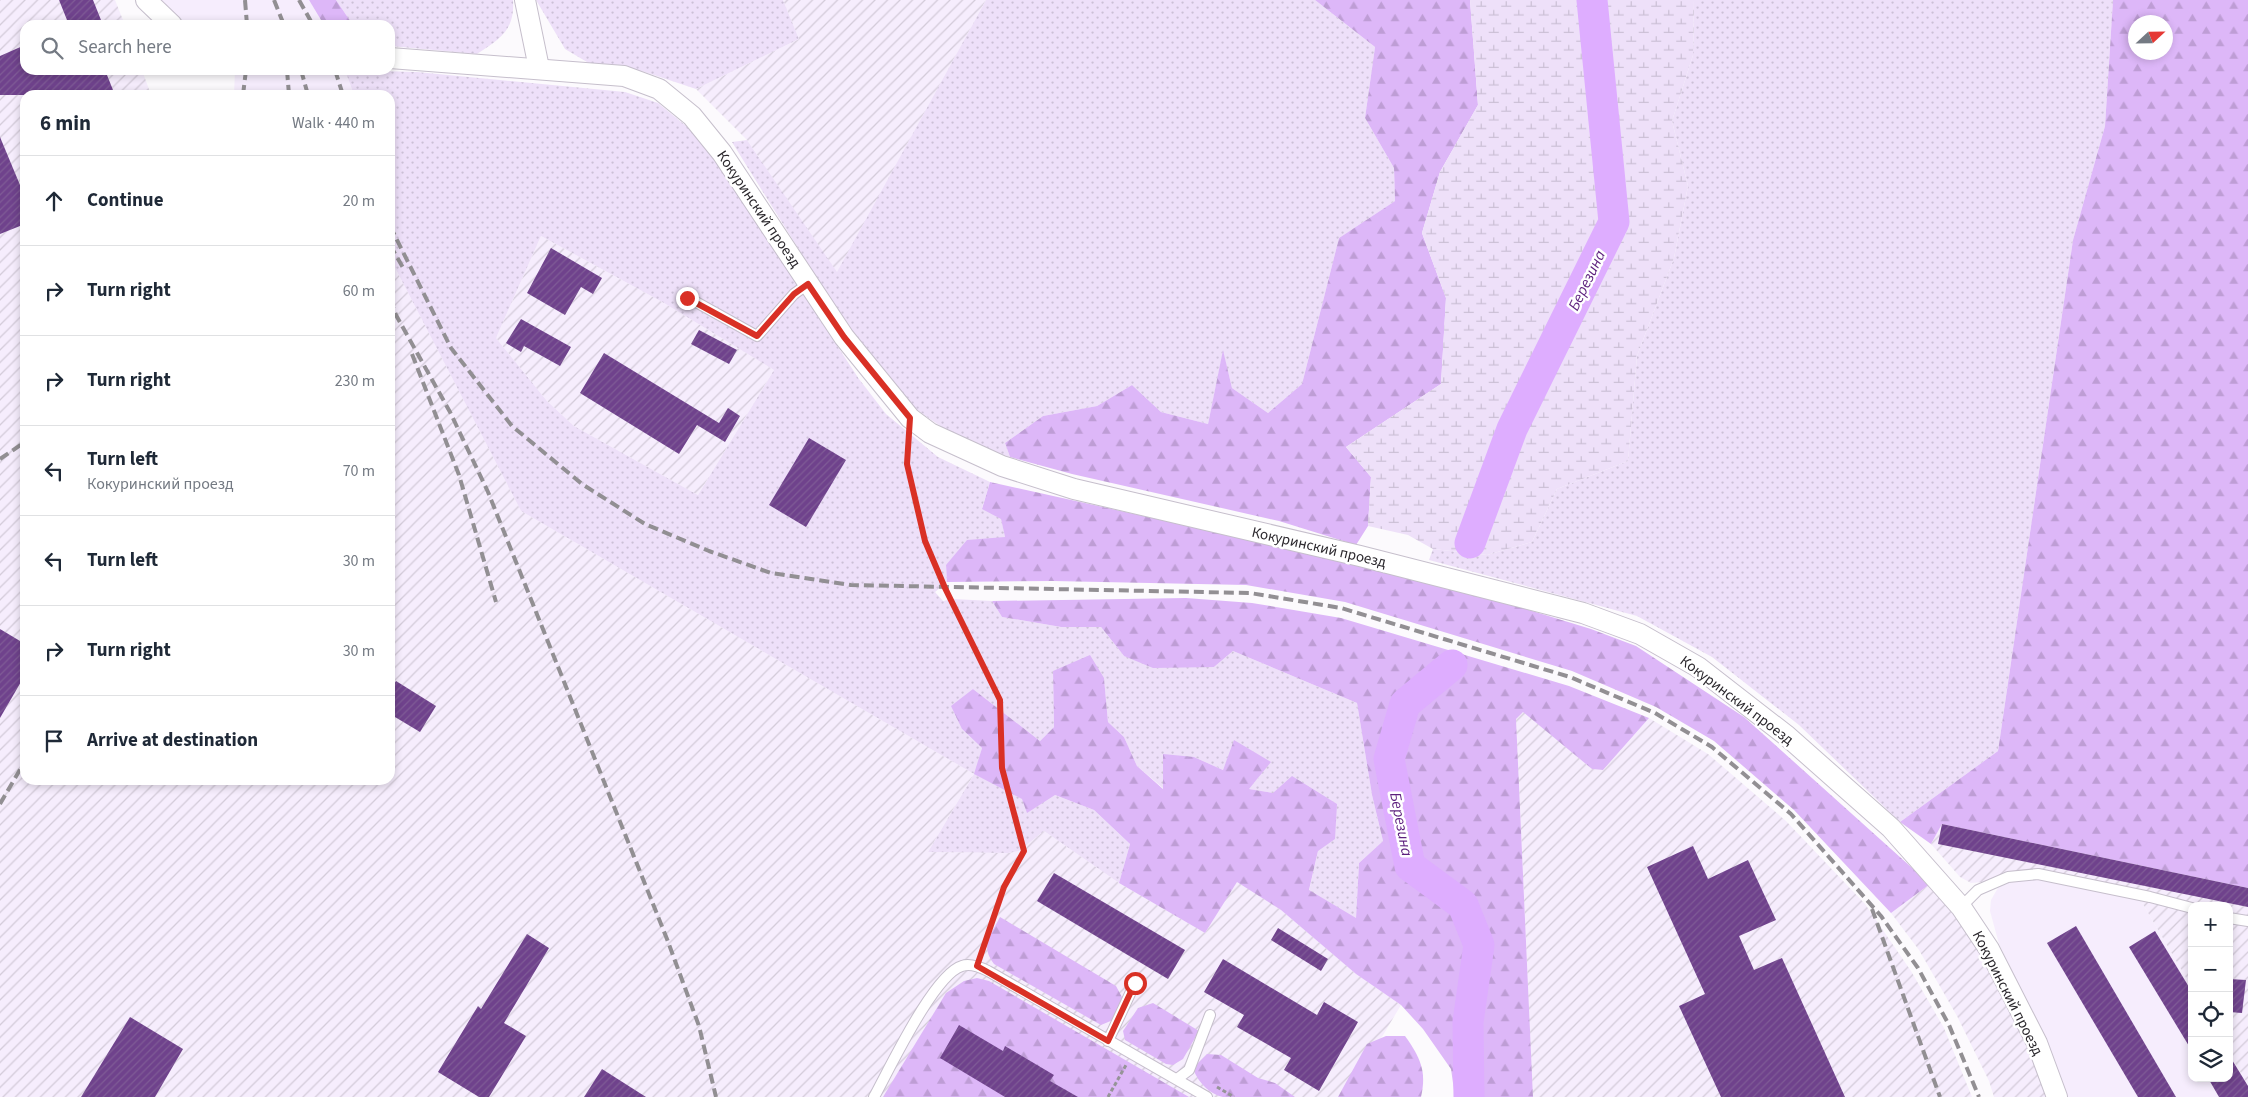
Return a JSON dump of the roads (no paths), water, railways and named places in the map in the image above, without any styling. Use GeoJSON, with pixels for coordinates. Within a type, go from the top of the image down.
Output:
{"type":"FeatureCollection","features":[{"type":"Feature","properties":{"kind":"street"},"geometry":{"type":"LineString","coordinates":[[146,0],[167,20]]}},
{"type":"Feature","properties":{"kind":"street"},"geometry":{"type":"LineString","coordinates":[[524,0],[539,68]]}},
{"type":"Feature","properties":{"kind":"street","name":"Кокуринский проезд"},"geometry":{"type":"LineString","coordinates":[[395,58],[624,76],[659,89],[692,116],[722,153],[844,337],[910,418],[930,433],[1002,466],[1074,489],[1360,556],[1583,613],[1640,634],[1698,667],[1787,736],[1892,828],[1961,907],[1989,949],[2037,1044],[2057,1097]]}},
{"type":"Feature","properties":{"kind":"lane"},"geometry":{"type":"LineString","coordinates":[[687,298],[757,336],[794,294],[808,284]]}},
{"type":"Feature","properties":{"kind":"lane"},"geometry":{"type":"LineString","coordinates":[[1961,907],[1978,890],[2008,877],[2038,874],[2150,897],[2188,907]]}},
{"type":"Feature","properties":{"kind":"lane"},"geometry":{"type":"LineString","coordinates":[[2233,919],[2248,921]]}},
{"type":"Feature","properties":{"kind":"lane"},"geometry":{"type":"LineString","coordinates":[[874,1097],[930,997],[950,974],[962,966],[977,966],[1207,1097]]}},
{"type":"Feature","properties":{"kind":"lane"},"geometry":{"type":"LineString","coordinates":[[1108,1041],[1135,983]]}},
{"type":"Feature","properties":{"kind":"lane"},"geometry":{"type":"LineString","coordinates":[[1177,1079],[1188,1070],[1210,1015]]}},
{"type":"Feature","properties":{"kind":"waterway","name":"Березина"},"geometry":{"type":"LineString","coordinates":[[1470,543],[1512,429],[1614,222],[1592,0]]}},
{"type":"Feature","properties":{"kind":"waterway","name":"Березина"},"geometry":{"type":"LineString","coordinates":[[1452,665],[1405,704],[1389,759],[1410,866],[1463,905],[1479,945],[1468,1022],[1469,1097]]}},
{"type":"Feature","properties":{"kind":"railway"},"geometry":{"type":"LineString","coordinates":[[245,0],[247,20]]}},
{"type":"Feature","properties":{"kind":"railway"},"geometry":{"type":"LineString","coordinates":[[274,0],[282,20]]}},
{"type":"Feature","properties":{"kind":"railway"},"geometry":{"type":"LineString","coordinates":[[299,0],[310,20]]}},
{"type":"Feature","properties":{"kind":"railway"},"geometry":{"type":"LineString","coordinates":[[244,90],[245,75]]}},
{"type":"Feature","properties":{"kind":"railway"},"geometry":{"type":"LineString","coordinates":[[287,75],[289,90]]}},
{"type":"Feature","properties":{"kind":"railway"},"geometry":{"type":"LineString","coordinates":[[302,75],[307,90]]}},
{"type":"Feature","properties":{"kind":"railway"},"geometry":{"type":"LineString","coordinates":[[337,75],[341,90]]}},
{"type":"Feature","properties":{"kind":"railway"},"geometry":{"type":"LineString","coordinates":[[395,236],[451,348],[512,426],[582,484],[645,524],[709,551],[771,573],[851,585],[1250,593],[1341,608],[1570,677],[1655,713],[1712,747],[1791,814],[1881,916],[1918,968],[1949,1025],[1979,1097]]}},
{"type":"Feature","properties":{"kind":"railway"},"geometry":{"type":"LineString","coordinates":[[395,254],[405,271]]}},
{"type":"Feature","properties":{"kind":"railway"},"geometry":{"type":"LineString","coordinates":[[395,312],[450,412],[488,492],[667,939],[699,1026],[716,1097]]}},
{"type":"Feature","properties":{"kind":"railway"},"geometry":{"type":"LineString","coordinates":[[412,354],[459,475],[496,602]]}},
{"type":"Feature","properties":{"kind":"railway"},"geometry":{"type":"LineString","coordinates":[[0,459],[20,445]]}},
{"type":"Feature","properties":{"kind":"railway"},"geometry":{"type":"LineString","coordinates":[[0,804],[20,770]]}},
{"type":"Feature","properties":{"kind":"railway"},"geometry":{"type":"LineString","coordinates":[[1872,909],[1940,1097]]}}]}
